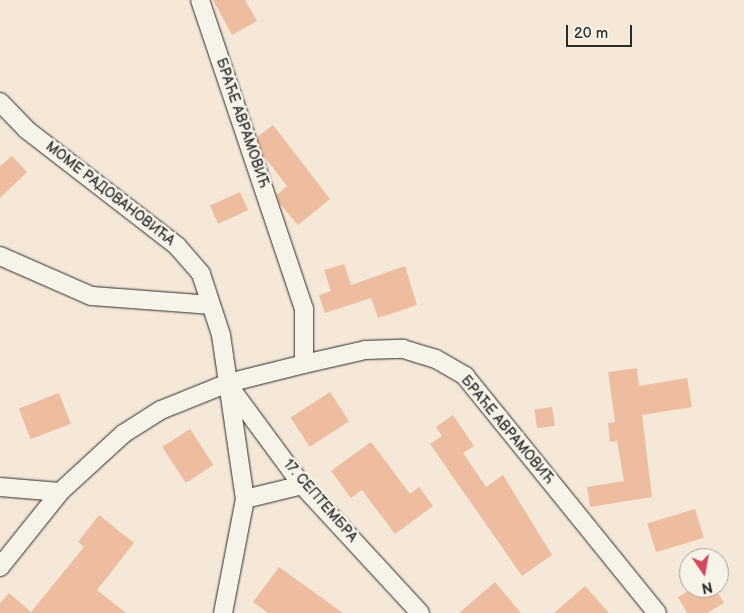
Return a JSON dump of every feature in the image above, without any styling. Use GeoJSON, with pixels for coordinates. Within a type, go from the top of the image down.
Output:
{"type":"FeatureCollection","features":[{"type":"Feature","properties":{"kind":"street","name":"БРАЋЕ АВРАМОВИЋ"},"geometry":{"type":"LineString","coordinates":[[200,0],[304,309],[304,364]]}},
{"type":"Feature","properties":{"kind":"street","name":"МОМЕ РАДОВАНОВИЋА"},"geometry":{"type":"LineString","coordinates":[[0,102],[27,130],[177,246],[201,274],[221,335],[245,499],[223,613]]}},
{"type":"Feature","properties":{"kind":"street"},"geometry":{"type":"LineString","coordinates":[[0,256],[91,296],[210,305]]}},
{"type":"Feature","properties":{"kind":"street","name":"БРАЋЕ АВРАМОВИЋ"},"geometry":{"type":"LineString","coordinates":[[0,567],[60,492],[123,434],[161,410],[228,383],[365,350],[403,349],[436,359],[465,376],[657,613]]}},
{"type":"Feature","properties":{"kind":"street","name":"17. СЕПТЕМБРА"},"geometry":{"type":"LineString","coordinates":[[228,383],[302,485],[420,613]]}},
{"type":"Feature","properties":{"kind":"street"},"geometry":{"type":"LineString","coordinates":[[245,499],[302,485]]}},
{"type":"Feature","properties":{"kind":"street"},"geometry":{"type":"LineString","coordinates":[[0,487],[60,492]]}},
{"type":"Feature","properties":{"kind":"building"},"geometry":{"type":"Polygon","coordinates":[[[213,0],[245,0],[257,21],[232,35],[213,0]]]}},
{"type":"Feature","properties":{"kind":"building"},"geometry":{"type":"Polygon","coordinates":[[[273,125],[330,199],[298,225],[279,203],[277,195],[287,186],[263,155],[257,137],[273,125]]]}},
{"type":"Feature","properties":{"kind":"building"},"geometry":{"type":"Polygon","coordinates":[[[12,156],[27,172],[0,198],[0,166],[12,156]]]}},
{"type":"Feature","properties":{"kind":"building"},"geometry":{"type":"Polygon","coordinates":[[[240,192],[248,210],[218,224],[210,205],[240,192]]]}},
{"type":"Feature","properties":{"kind":"building"},"geometry":{"type":"Polygon","coordinates":[[[344,264],[351,285],[405,266],[417,305],[378,318],[371,298],[325,313],[319,295],[331,291],[324,270],[344,264]]]}},
{"type":"Feature","properties":{"kind":"building"},"geometry":{"type":"Polygon","coordinates":[[[637,368],[639,386],[687,378],[692,407],[642,415],[652,497],[590,507],[587,487],[624,481],[617,441],[610,442],[608,423],[615,422],[608,372],[637,368]]]}},
{"type":"Feature","properties":{"kind":"building"},"geometry":{"type":"Polygon","coordinates":[[[330,392],[349,421],[310,447],[291,418],[330,392]]]}},
{"type":"Feature","properties":{"kind":"building"},"geometry":{"type":"Polygon","coordinates":[[[59,393],[71,424],[31,439],[19,408],[59,393]]]}},
{"type":"Feature","properties":{"kind":"building"},"geometry":{"type":"Polygon","coordinates":[[[552,407],[555,426],[537,429],[534,410],[552,407]]]}},
{"type":"Feature","properties":{"kind":"building"},"geometry":{"type":"Polygon","coordinates":[[[453,415],[474,446],[463,453],[486,487],[503,475],[552,555],[522,576],[430,444],[442,436],[436,427],[453,415]]]}},
{"type":"Feature","properties":{"kind":"building"},"geometry":{"type":"Polygon","coordinates":[[[190,429],[213,465],[186,483],[162,447],[190,429]]]}},
{"type":"Feature","properties":{"kind":"building"},"geometry":{"type":"Polygon","coordinates":[[[371,442],[410,494],[419,487],[433,506],[395,534],[362,490],[351,498],[331,471],[371,442]]]}},
{"type":"Feature","properties":{"kind":"building"},"geometry":{"type":"Polygon","coordinates":[[[695,509],[704,538],[656,552],[647,524],[695,509]]]}},
{"type":"Feature","properties":{"kind":"building"},"geometry":{"type":"Polygon","coordinates":[[[99,515],[134,543],[97,590],[126,613],[0,613],[0,603],[9,593],[31,612],[84,547],[78,542],[99,515]]]}},
{"type":"Feature","properties":{"kind":"building"},"geometry":{"type":"Polygon","coordinates":[[[279,567],[343,613],[268,613],[253,602],[279,567]]]}},
{"type":"Feature","properties":{"kind":"building"},"geometry":{"type":"Polygon","coordinates":[[[495,582],[521,613],[459,613],[495,582]]]}},
{"type":"Feature","properties":{"kind":"building"},"geometry":{"type":"Polygon","coordinates":[[[585,586],[609,613],[554,613],[585,586]]]}},
{"type":"Feature","properties":{"kind":"building"},"geometry":{"type":"Polygon","coordinates":[[[678,597],[721,598],[724,603],[707,613],[687,613],[678,597]]]}}]}
